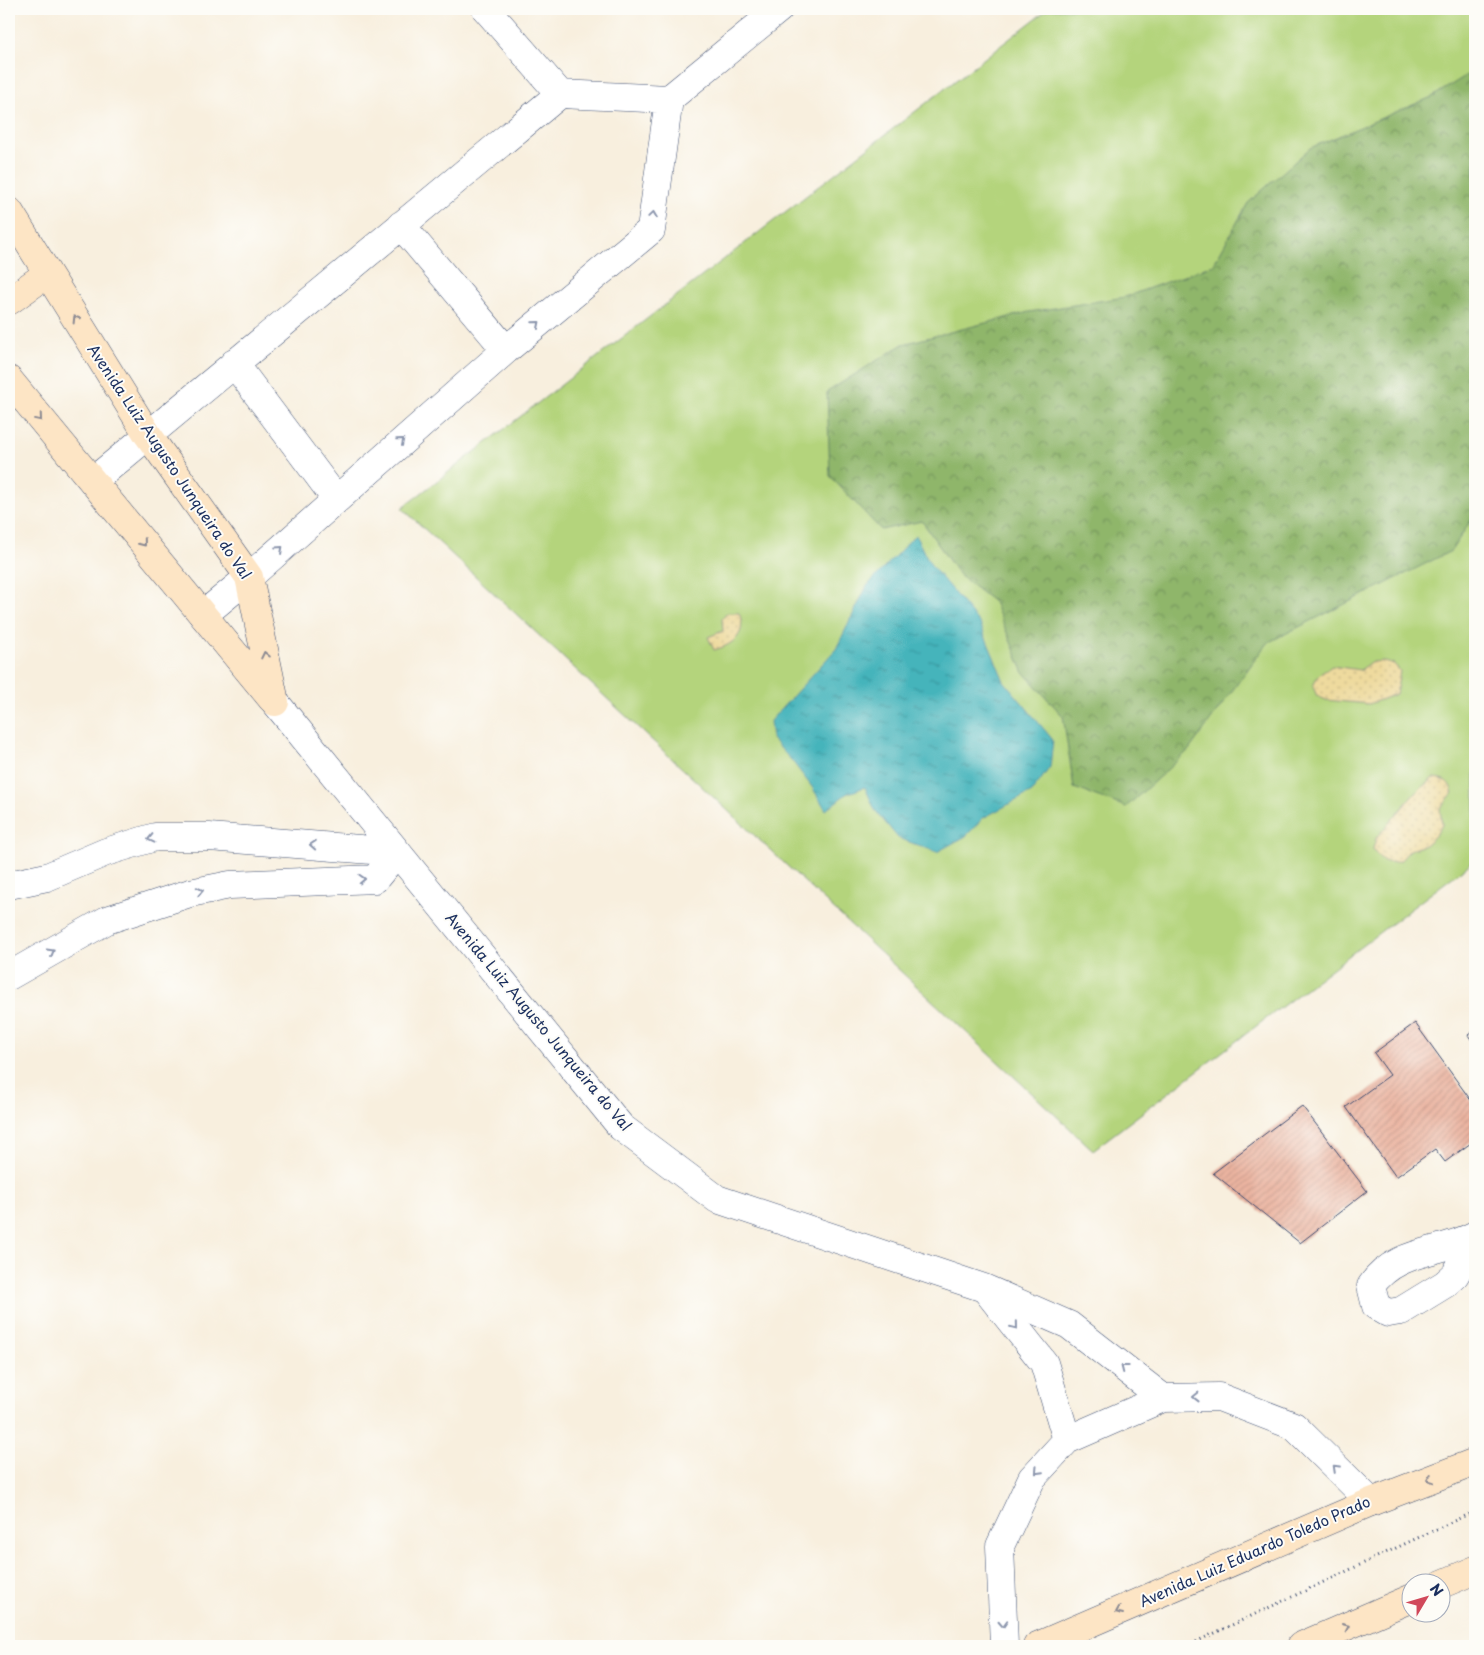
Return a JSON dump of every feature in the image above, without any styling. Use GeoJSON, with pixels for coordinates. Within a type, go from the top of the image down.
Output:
{"type":"FeatureCollection","features":[{"type":"Feature","properties":{"kind":"street"},"geometry":{"type":"LineString","coordinates":[[486,9],[560,94]]}},
{"type":"Feature","properties":{"kind":"street"},"geometry":{"type":"LineString","coordinates":[[93,481],[560,94],[669,99],[779,9]]}},
{"type":"Feature","properties":{"kind":"street"},"geometry":{"type":"LineString","coordinates":[[202,615],[249,577],[506,350],[651,230],[669,99]]}},
{"type":"Feature","properties":{"kind":"street","name":"Avenida Luiz Augusto Junqueira do Val"},"geometry":{"type":"LineString","coordinates":[[9,211],[148,435],[249,577],[275,702]]}},
{"type":"Feature","properties":{"kind":"street"},"geometry":{"type":"LineString","coordinates":[[401,225],[506,350]]}},
{"type":"Feature","properties":{"kind":"street"},"geometry":{"type":"LineString","coordinates":[[9,301],[47,274]]}},
{"type":"Feature","properties":{"kind":"street"},"geometry":{"type":"LineString","coordinates":[[234,363],[336,499]]}},
{"type":"Feature","properties":{"kind":"street","name":"Avenida Luiz Augusto Junqueira do Val"},"geometry":{"type":"LineString","coordinates":[[9,380],[275,702],[621,1127],[717,1199],[984,1288],[1069,1325],[1163,1398]]}},
{"type":"Feature","properties":{"kind":"street"},"geometry":{"type":"LineString","coordinates":[[9,886],[47,877],[106,852],[155,837],[208,837],[397,852]]}},
{"type":"Feature","properties":{"kind":"street"},"geometry":{"type":"LineString","coordinates":[[9,976],[107,920],[190,893],[230,885],[375,879],[397,852]]}},
{"type":"Feature","properties":{"kind":"street"},"geometry":{"type":"LineString","coordinates":[[984,1288],[1044,1363],[1067,1440]]}},
{"type":"Feature","properties":{"kind":"street"},"geometry":{"type":"LineString","coordinates":[[1004,1646],[1000,1546],[1032,1478],[1067,1440],[1163,1398],[1220,1397],[1294,1426],[1370,1502]]}},
{"type":"Feature","properties":{"kind":"street","name":"Avenida Luiz Eduardo Toledo Prado"},"geometry":{"type":"LineString","coordinates":[[1037,1646],[1370,1502],[1475,1462]]}},
{"type":"Feature","properties":{"kind":"street"},"geometry":{"type":"LineString","coordinates":[[1452,1580],[1475,1570]]}},
{"type":"Feature","properties":{"kind":"street"},"geometry":{"type":"LineString","coordinates":[[1301,1646],[1402,1602]]}},
{"type":"Feature","properties":{"kind":"path"},"geometry":{"type":"LineString","coordinates":[[1187,1646],[1475,1511]]}},
{"type":"Feature","properties":{"kind":"green space"},"geometry":{"type":"Polygon","coordinates":[[[1048,9],[1475,9],[1475,860],[1093,1150],[402,508],[1048,9]]]}},
{"type":"Feature","properties":{"kind":"green space"},"geometry":{"type":"Polygon","coordinates":[[[1475,70],[1475,514],[1451,551],[1267,643],[1189,750],[1126,807],[1074,788],[1063,716],[1024,673],[994,602],[959,575],[922,521],[881,530],[830,476],[827,392],[903,344],[1029,312],[1125,297],[1213,265],[1248,203],[1310,148],[1432,97],[1475,70]]]}},
{"type":"Feature","properties":{"kind":"sand"},"geometry":{"type":"Polygon","coordinates":[[[727,613],[739,613],[742,627],[740,633],[733,642],[714,650],[708,637],[723,631],[722,619],[727,613]]]}},
{"type":"Feature","properties":{"kind":"sand"},"geometry":{"type":"Polygon","coordinates":[[[1384,661],[1394,664],[1400,671],[1396,694],[1369,704],[1326,700],[1317,696],[1313,687],[1317,676],[1332,666],[1360,670],[1372,662],[1384,661]]]}},
{"type":"Feature","properties":{"kind":"sand"},"geometry":{"type":"Polygon","coordinates":[[[1433,778],[1446,781],[1453,793],[1440,808],[1442,825],[1436,835],[1425,845],[1410,850],[1400,861],[1384,861],[1373,849],[1376,838],[1415,793],[1433,778]]]}},
{"type":"Feature","properties":{"kind":"water"},"geometry":{"type":"Polygon","coordinates":[[[915,535],[931,565],[980,624],[1004,681],[1053,740],[1050,767],[1032,792],[983,818],[966,836],[937,852],[898,838],[875,810],[865,787],[846,794],[826,810],[812,787],[772,739],[770,721],[836,649],[867,586],[915,535]]]}},
{"type":"Feature","properties":{"kind":"building"},"geometry":{"type":"Polygon","coordinates":[[[1415,1023],[1475,1106],[1475,1140],[1445,1162],[1435,1149],[1396,1177],[1346,1107],[1390,1075],[1374,1053],[1415,1023]]]}},
{"type":"Feature","properties":{"kind":"building"},"geometry":{"type":"Polygon","coordinates":[[[1475,1030],[1475,1045],[1468,1035],[1475,1030]]]}},
{"type":"Feature","properties":{"kind":"building"},"geometry":{"type":"Polygon","coordinates":[[[1302,1106],[1367,1191],[1300,1243],[1213,1173],[1302,1106]]]}}]}
